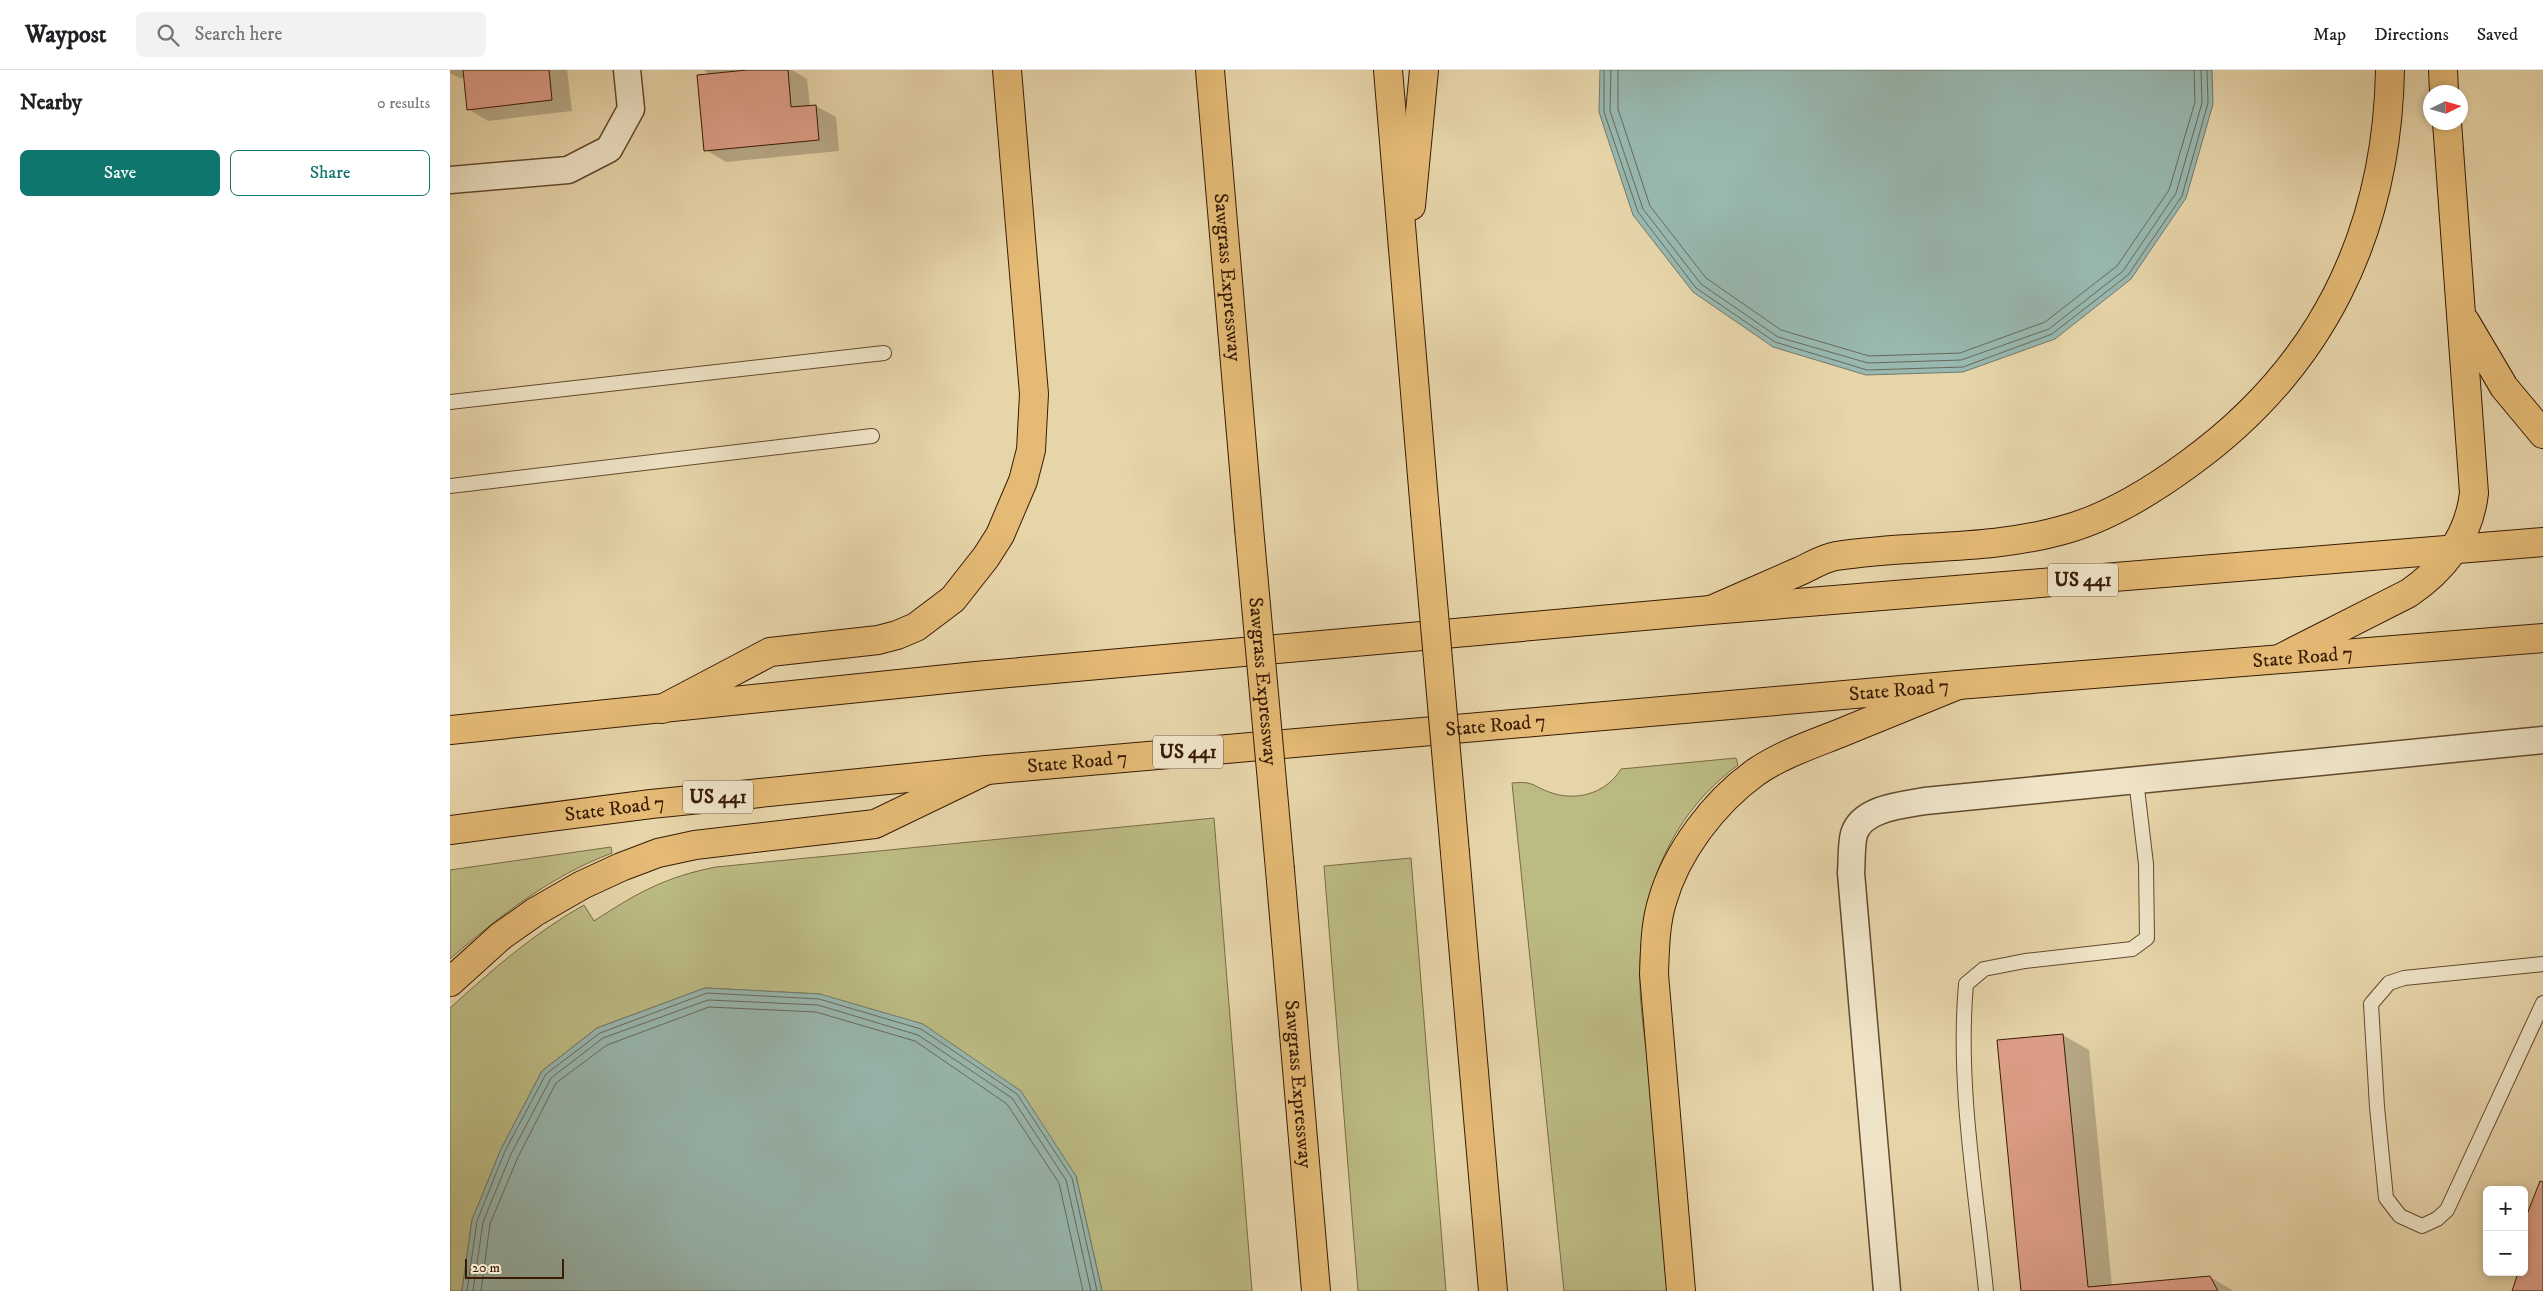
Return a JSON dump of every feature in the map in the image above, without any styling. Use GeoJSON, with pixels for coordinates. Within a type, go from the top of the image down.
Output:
{"type":"FeatureCollection","features":[{"type":"Feature","properties":{"kind":"main road"},"geometry":{"type":"LineString","coordinates":[[662,709],[770,652],[878,640],[916,627],[953,598],[986,557],[1000,535],[1023,481],[1034,421],[1034,394],[1007,70]]}},
{"type":"Feature","properties":{"kind":"main road","name":"Sawgrass Expressway"},"geometry":{"type":"LineString","coordinates":[[1210,70],[1316,1291]]}},
{"type":"Feature","properties":{"kind":"main road"},"geometry":{"type":"LineString","coordinates":[[1388,70],[1493,1291]]}},
{"type":"Feature","properties":{"kind":"main road"},"geometry":{"type":"LineString","coordinates":[[1405,280],[1424,70]]}},
{"type":"Feature","properties":{"kind":"main road"},"geometry":{"type":"LineString","coordinates":[[1711,610],[1833,556],[2009,541],[2065,530],[2100,517],[2131,501],[2168,479],[2219,442],[2242,422],[2290,368],[2311,340],[2347,274],[2366,225],[2381,170],[2387,134],[2390,70]]}},
{"type":"Feature","properties":{"kind":"main road"},"geometry":{"type":"LineString","coordinates":[[2443,70],[2444,85]]}},
{"type":"Feature","properties":{"kind":"main road"},"geometry":{"type":"LineString","coordinates":[[2279,659],[2409,593],[2428,580],[2456,549],[2472,509],[2474,493],[2448,130]]}},
{"type":"Feature","properties":{"kind":"main road"},"geometry":{"type":"LineString","coordinates":[[2461,313],[2504,387],[2543,434]]}},
{"type":"Feature","properties":{"kind":"main road","name":"US 441"},"geometry":{"type":"LineString","coordinates":[[450,730],[976,676],[1711,610],[2543,542]]}},
{"type":"Feature","properties":{"kind":"main road","name":"State Road 7"},"geometry":{"type":"LineString","coordinates":[[450,830],[651,804],[987,770],[1958,685],[2543,638]]}},
{"type":"Feature","properties":{"kind":"main road"},"geometry":{"type":"LineString","coordinates":[[1681,1291],[1654,974],[1657,925],[1662,902],[1670,881],[1683,856],[1712,814],[1755,773],[1797,750],[1958,685]]}},
{"type":"Feature","properties":{"kind":"main road"},"geometry":{"type":"LineString","coordinates":[[450,982],[501,936],[535,912],[582,885],[621,866],[658,853],[696,845],[875,824],[987,770]]}},
{"type":"Feature","properties":{"kind":"main road"},"geometry":{"type":"LineString","coordinates":[[1303,1291],[1305,1159]]}},
{"type":"Feature","properties":{"kind":"street"},"geometry":{"type":"LineString","coordinates":[[450,180],[568,170],[609,149],[630,109],[627,70]]}},
{"type":"Feature","properties":{"kind":"street"},"geometry":{"type":"LineString","coordinates":[[1887,1291],[1852,873],[1854,833],[1868,817],[1886,809],[1925,801],[2543,740]]}},
{"type":"Feature","properties":{"kind":"lane"},"geometry":{"type":"LineString","coordinates":[[450,402],[884,352]]}},
{"type":"Feature","properties":{"kind":"lane"},"geometry":{"type":"LineString","coordinates":[[450,486],[872,436]]}},
{"type":"Feature","properties":{"kind":"lane"},"geometry":{"type":"LineString","coordinates":[[1986,1291],[1967,1103],[1963,1009],[1966,984],[1984,969],[2026,961],[2132,948],[2147,938],[2146,864],[2136,780]]}},
{"type":"Feature","properties":{"kind":"lane"},"geometry":{"type":"LineString","coordinates":[[2543,964],[2404,978],[2389,983],[2371,1004],[2377,1107],[2386,1198],[2400,1216],[2422,1226],[2437,1219],[2447,1210],[2543,1003]]}},
{"type":"Feature","properties":{"kind":"shaded area"},"geometry":{"type":"Polygon","coordinates":[[[1736,758],[1738,765],[1713,786],[1692,809],[1675,834],[1651,890],[1644,920],[1640,996],[1654,1113],[1669,1291],[1564,1291],[1512,783],[1528,783],[1559,795],[1579,796],[1589,794],[1607,785],[1621,769],[1736,758]]]}},
{"type":"Feature","properties":{"kind":"shaded area"},"geometry":{"type":"Polygon","coordinates":[[[1214,818],[1252,1291],[1102,1291],[1076,1176],[820,994],[705,988],[597,1028],[542,1071],[501,1149],[472,1220],[462,1291],[450,1291],[450,1008],[514,953],[566,916],[584,905],[594,921],[652,887],[681,876],[716,867],[1214,818]]]}},
{"type":"Feature","properties":{"kind":"shaded area"},"geometry":{"type":"Polygon","coordinates":[[[611,847],[612,853],[568,873],[526,898],[450,959],[450,870],[611,847]]]}},
{"type":"Feature","properties":{"kind":"shaded area"},"geometry":{"type":"Polygon","coordinates":[[[1411,858],[1446,1291],[1358,1291],[1324,866],[1411,858]]]}},
{"type":"Feature","properties":{"kind":"water"},"geometry":{"type":"Polygon","coordinates":[[[1600,70],[2212,70],[2213,104],[2186,198],[2131,279],[2055,339],[1963,372],[1866,375],[1773,347],[1693,292],[1633,215],[1599,112],[1600,70]]]}},
{"type":"Feature","properties":{"kind":"water"},"geometry":{"type":"Polygon","coordinates":[[[705,988],[820,994],[923,1024],[1021,1091],[1076,1176],[1102,1291],[462,1291],[472,1220],[501,1149],[542,1071],[597,1028],[705,988]]]}},
{"type":"Feature","properties":{"kind":"building"},"geometry":{"type":"Polygon","coordinates":[[[463,70],[549,70],[552,100],[467,110],[463,70]]]}},
{"type":"Feature","properties":{"kind":"building"},"geometry":{"type":"Polygon","coordinates":[[[747,70],[788,70],[791,107],[816,105],[819,140],[704,151],[697,75],[747,70]]]}},
{"type":"Feature","properties":{"kind":"building"},"geometry":{"type":"Polygon","coordinates":[[[2063,1034],[2088,1287],[2210,1276],[2218,1291],[2021,1291],[1997,1040],[2063,1034]]]}},
{"type":"Feature","properties":{"kind":"building"},"geometry":{"type":"Polygon","coordinates":[[[2540,1181],[2543,1182],[2543,1291],[2512,1291],[2517,1276],[2528,1276],[2528,1212],[2540,1181]]]}}]}
